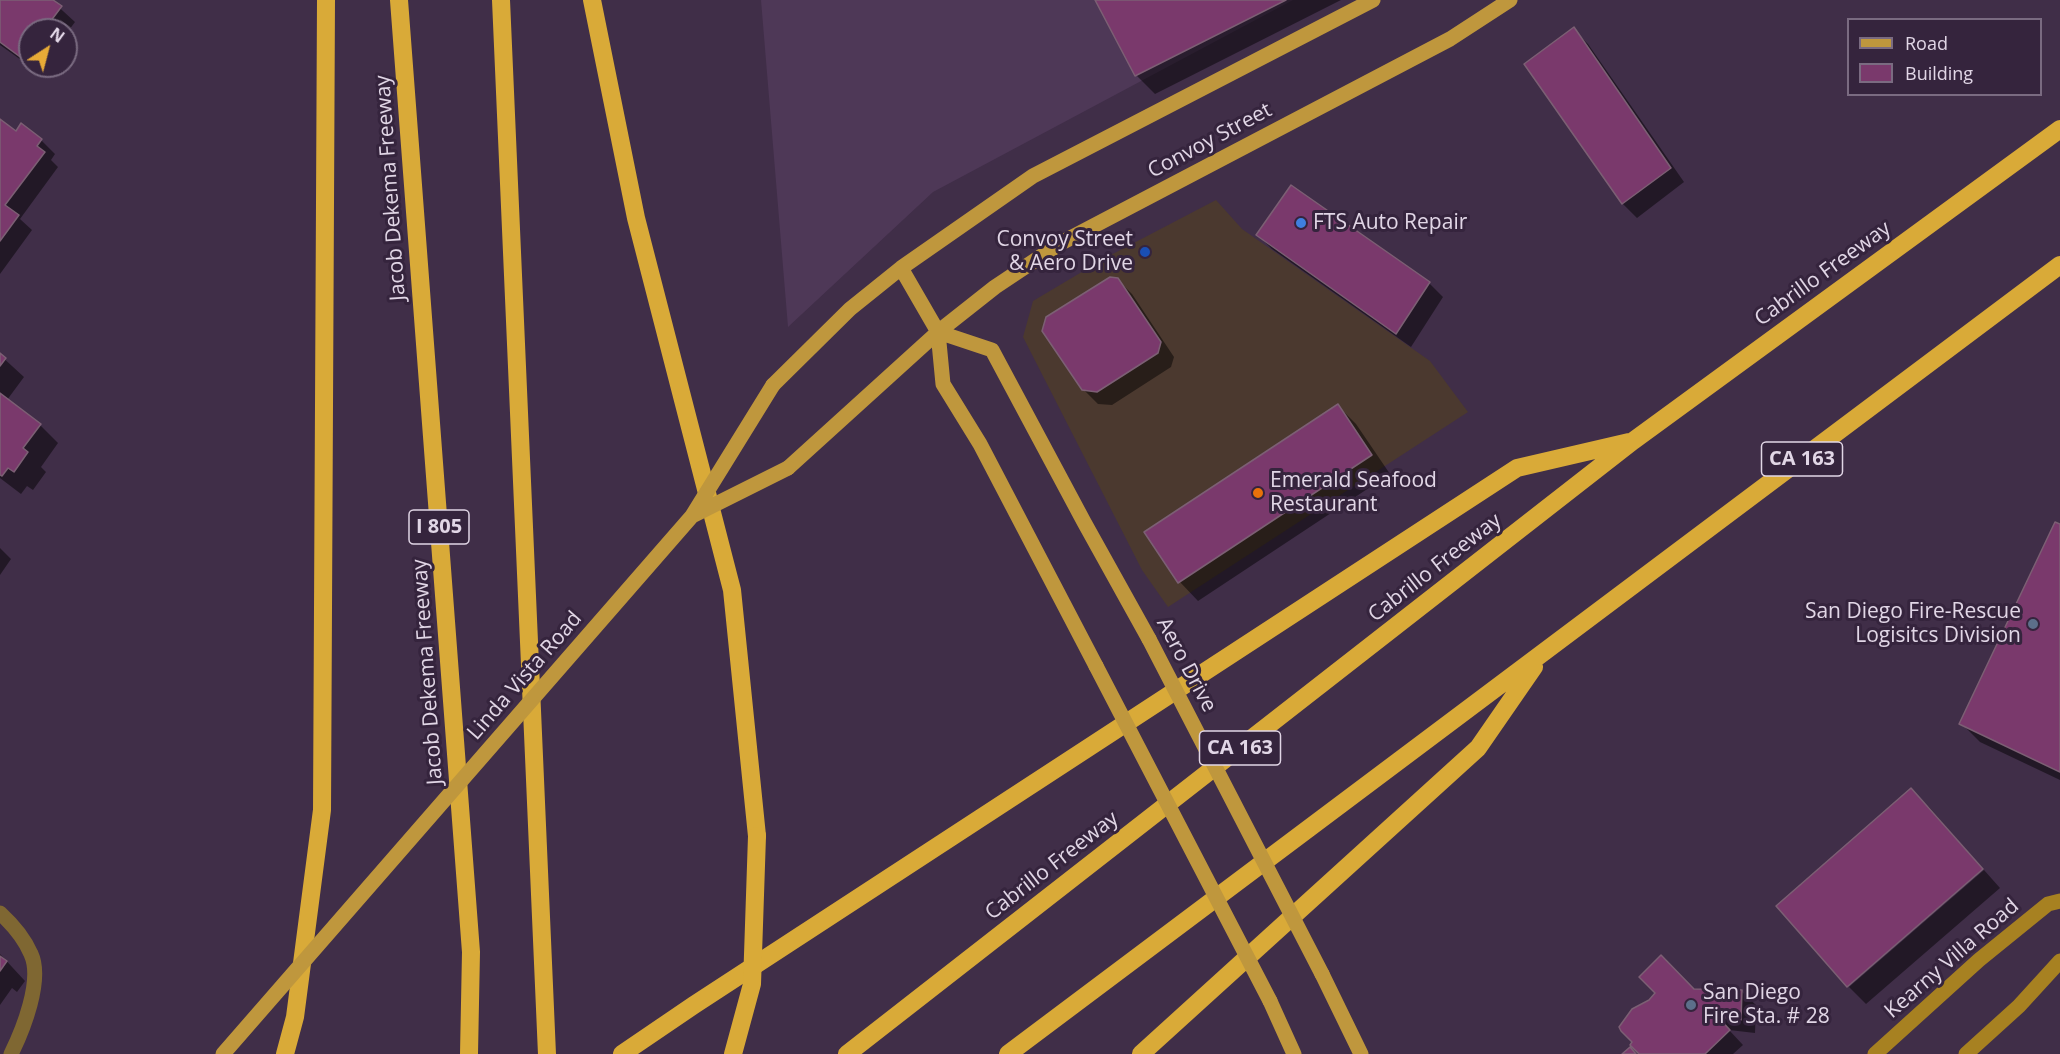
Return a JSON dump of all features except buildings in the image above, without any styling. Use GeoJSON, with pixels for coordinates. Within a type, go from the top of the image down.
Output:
{"type":"FeatureCollection","features":[{"type":"Feature","properties":{"kind":"highway"},"geometry":{"type":"LineString","coordinates":[[285,1054],[295,1017],[322,810],[326,0]]}},
{"type":"Feature","properties":{"kind":"highway","name":"Jacob Dekema Freeway"},"geometry":{"type":"LineString","coordinates":[[399,0],[471,952],[469,1054]]}},
{"type":"Feature","properties":{"kind":"highway"},"geometry":{"type":"LineString","coordinates":[[501,0],[547,1054]]}},
{"type":"Feature","properties":{"kind":"highway"},"geometry":{"type":"LineString","coordinates":[[592,0],[636,218],[732,590],[757,836],[752,984],[733,1054]]}},
{"type":"Feature","properties":{"kind":"highway","name":"Cabrillo Freeway"},"geometry":{"type":"LineString","coordinates":[[847,1054],[1634,441],[2060,129]]}},
{"type":"Feature","properties":{"kind":"highway","name":"CA 163"},"geometry":{"type":"LineString","coordinates":[[1008,1054],[2060,265]]}},
{"type":"Feature","properties":{"kind":"highway"},"geometry":{"type":"LineString","coordinates":[[622,1054],[693,1005],[1517,468],[1634,441]]}},
{"type":"Feature","properties":{"kind":"highway"},"geometry":{"type":"LineString","coordinates":[[1141,1054],[1478,748],[1544,652]]}},
{"type":"Feature","properties":{"kind":"main road"},"geometry":{"type":"LineString","coordinates":[[1294,1054],[1270,1001],[980,444],[943,384],[938,332],[901,268],[1034,177],[1373,0]]}},
{"type":"Feature","properties":{"kind":"main road","name":"Convoy Street"},"geometry":{"type":"LineString","coordinates":[[938,332],[995,287],[1061,243],[1450,39],[1510,0]]}},
{"type":"Feature","properties":{"kind":"main road","name":"Linda Vista Road"},"geometry":{"type":"LineString","coordinates":[[223,1054],[692,516],[773,385],[850,309],[901,268]]}},
{"type":"Feature","properties":{"kind":"main road","name":"Linda Vista Road"},"geometry":{"type":"LineString","coordinates":[[692,516],[788,468],[938,332]]}},
{"type":"Feature","properties":{"kind":"main road","name":"Aero Drive"},"geometry":{"type":"LineString","coordinates":[[938,332],[992,350],[1149,639],[1361,1054]]}},
{"type":"Feature","properties":{"kind":"main road","name":"Kearny Villa Road"},"geometry":{"type":"LineString","coordinates":[[1875,1054],[1979,960],[2048,904],[2060,901]]}},
{"type":"Feature","properties":{"kind":"main road"},"geometry":{"type":"LineString","coordinates":[[1966,1054],[2019,1006],[2060,961]]}},
{"type":"Feature","properties":{"kind":"street"},"geometry":{"type":"LineString","coordinates":[[0,913],[16,931],[32,956],[35,981],[24,1027],[11,1054]]}},
{"type":"Feature","properties":{"kind":"shaded area"},"geometry":{"type":"Polygon","coordinates":[[[761,0],[1293,0],[933,192],[788,327],[761,0]]]}},
{"type":"Feature","properties":{"kind":"shaded area"},"geometry":{"type":"Polygon","coordinates":[[[1216,200],[1242,229],[1430,361],[1468,412],[1168,607],[1142,570],[1023,337],[1033,301],[1107,257],[1216,200]]]}},
{"type":"Feature","properties":{"kind":"place","name":"FTS Auto Repair"},"geometry":{"type":"Point","coordinates":[1301,223]}},
{"type":"Feature","properties":{"kind":"place","name":"Convoy Street & Aero Drive"},"geometry":{"type":"Point","coordinates":[1145,252]}},
{"type":"Feature","properties":{"kind":"place","name":"Emerald Seafood Restaurant"},"geometry":{"type":"Point","coordinates":[1258,493]}},
{"type":"Feature","properties":{"kind":"place","name":"San Diego Fire-Rescue Logisitcs Division"},"geometry":{"type":"Point","coordinates":[2033,624]}},
{"type":"Feature","properties":{"kind":"place","name":"San Diego Fire Sta. # 28"},"geometry":{"type":"Point","coordinates":[1691,1005]}}]}
